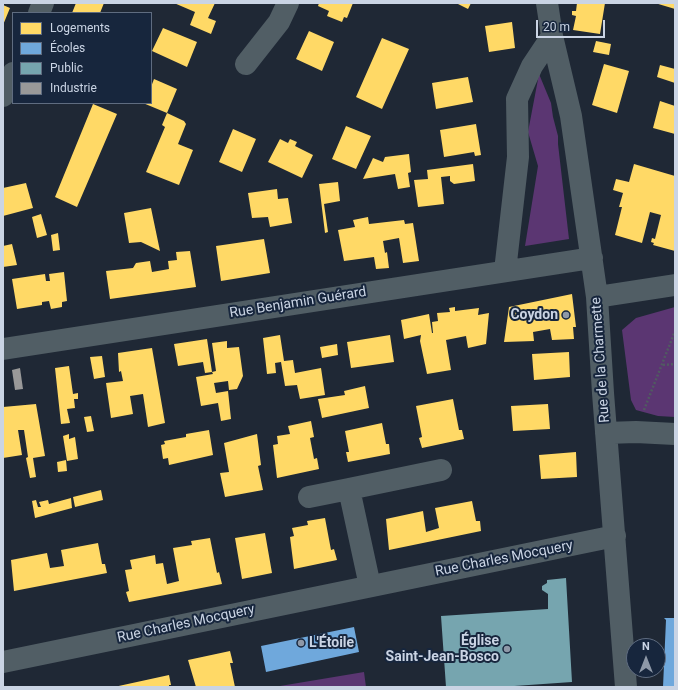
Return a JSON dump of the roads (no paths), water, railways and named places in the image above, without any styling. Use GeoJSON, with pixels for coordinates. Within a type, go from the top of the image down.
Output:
{"type":"FeatureCollection","features":[{"type":"Feature","properties":{"kind":"street"},"geometry":{"type":"LineString","coordinates":[[246,64],[279,22],[288,3]]}},
{"type":"Feature","properties":{"kind":"street","name":"Rue de la Charmette"},"geometry":{"type":"LineString","coordinates":[[547,3],[552,36],[571,116],[597,298],[626,687]]}},
{"type":"Feature","properties":{"kind":"street"},"geometry":{"type":"LineString","coordinates":[[505,271],[518,157],[517,99],[532,66],[552,36]]}},
{"type":"Feature","properties":{"kind":"street"},"geometry":{"type":"LineString","coordinates":[[3,96],[12,75]]}},
{"type":"Feature","properties":{"kind":"street","name":"Rue Benjamin Guérard"},"geometry":{"type":"LineString","coordinates":[[3,349],[592,258]]}},
{"type":"Feature","properties":{"kind":"street"},"geometry":{"type":"LineString","coordinates":[[597,298],[675,286]]}},
{"type":"Feature","properties":{"kind":"street"},"geometry":{"type":"LineString","coordinates":[[606,433],[636,432],[675,434]]}},
{"type":"Feature","properties":{"kind":"street"},"geometry":{"type":"LineString","coordinates":[[309,496],[440,470]]}},
{"type":"Feature","properties":{"kind":"street"},"geometry":{"type":"LineString","coordinates":[[349,489],[370,586]]}},
{"type":"Feature","properties":{"kind":"street","name":"Rue Charles Mocquery"},"geometry":{"type":"LineString","coordinates":[[3,662],[615,536]]}},
{"type":"Feature","properties":{"kind":"place","name":"Coydon"},"geometry":{"type":"Point","coordinates":[566,315]}},
{"type":"Feature","properties":{"kind":"place","name":"L'Étoile"},"geometry":{"type":"Point","coordinates":[301,643]}},
{"type":"Feature","properties":{"kind":"place","name":"Église Saint-Jean-Bosco"},"geometry":{"type":"Point","coordinates":[507,649]}}]}
